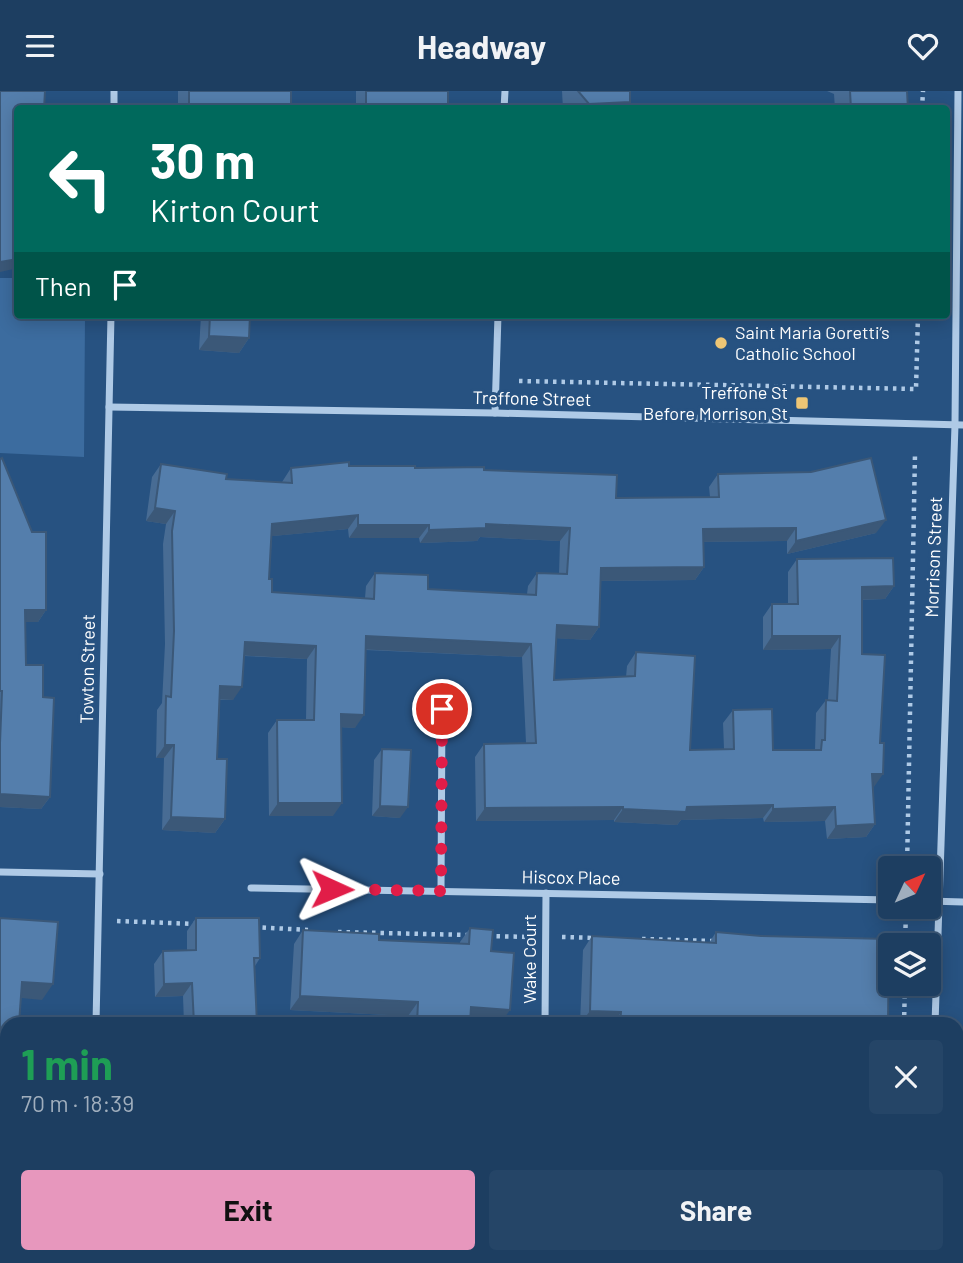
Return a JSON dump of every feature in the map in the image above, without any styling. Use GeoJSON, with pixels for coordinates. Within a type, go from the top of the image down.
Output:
{"type":"FeatureCollection","features":[{"type":"Feature","properties":{"kind":"street","name":"Morrison Street"},"geometry":{"type":"LineString","coordinates":[[935,856],[959,425],[958,91]]}},
{"type":"Feature","properties":{"kind":"street","name":"Towton Street"},"geometry":{"type":"LineString","coordinates":[[96,1017],[111,319]]}},
{"type":"Feature","properties":{"kind":"street"},"geometry":{"type":"LineString","coordinates":[[495,413],[498,319]]}},
{"type":"Feature","properties":{"kind":"street","name":"Treffone Street"},"geometry":{"type":"LineString","coordinates":[[109,407],[495,413],[959,425]]}},
{"type":"Feature","properties":{"kind":"street"},"geometry":{"type":"LineString","coordinates":[[441,891],[442,709]]}},
{"type":"Feature","properties":{"kind":"street"},"geometry":{"type":"LineString","coordinates":[[0,872],[100,874]]}},
{"type":"Feature","properties":{"kind":"street","name":"Hiscox Place"},"geometry":{"type":"LineString","coordinates":[[251,888],[878,900]]}},
{"type":"Feature","properties":{"kind":"street","name":"Wake Court"},"geometry":{"type":"LineString","coordinates":[[545,1017],[546,893]]}},
{"type":"Feature","properties":{"kind":"street"},"geometry":{"type":"LineString","coordinates":[[942,901],[963,902]]}},
{"type":"Feature","properties":{"kind":"street","name":"Morrison Street"},"geometry":{"type":"LineString","coordinates":[[933,919],[935,1017]]}},
{"type":"Feature","properties":{"kind":"path"},"geometry":{"type":"LineString","coordinates":[[519,381],[916,389],[918,319]]}},
{"type":"Feature","properties":{"kind":"path"},"geometry":{"type":"LineString","coordinates":[[907,856],[915,454]]}},
{"type":"Feature","properties":{"kind":"path"},"geometry":{"type":"LineString","coordinates":[[117,921],[198,924]]}},
{"type":"Feature","properties":{"kind":"path"},"geometry":{"type":"LineString","coordinates":[[250,927],[316,931]]}},
{"type":"Feature","properties":{"kind":"path"},"geometry":{"type":"LineString","coordinates":[[329,931],[601,938]]}},
{"type":"Feature","properties":{"kind":"path"},"geometry":{"type":"LineString","coordinates":[[628,939],[725,941]]}},
{"type":"Feature","properties":{"kind":"path"},"geometry":{"type":"LineString","coordinates":[[904,1017],[905,996]]}},
{"type":"Feature","properties":{"kind":"shaded area"},"geometry":{"type":"Polygon","coordinates":[[[0,278],[14,278],[14,319],[85,319],[84,457],[0,453],[0,278]]]}},
{"type":"Feature","properties":{"kind":"building"},"geometry":{"type":"Polygon","coordinates":[[[0,91],[45,91],[44,105],[14,105],[14,260],[0,262],[0,91]]]}},
{"type":"Feature","properties":{"kind":"building"},"geometry":{"type":"Polygon","coordinates":[[[189,91],[291,91],[291,105],[189,105],[189,91]]]}},
{"type":"Feature","properties":{"kind":"building"},"geometry":{"type":"Polygon","coordinates":[[[366,91],[448,91],[448,105],[366,105],[366,91]]]}},
{"type":"Feature","properties":{"kind":"building"},"geometry":{"type":"Polygon","coordinates":[[[578,91],[630,91],[630,102],[589,104],[578,91]]]}},
{"type":"Feature","properties":{"kind":"building"},"geometry":{"type":"Polygon","coordinates":[[[850,91],[907,91],[908,105],[851,105],[850,91]]]}},
{"type":"Feature","properties":{"kind":"building"},"geometry":{"type":"Polygon","coordinates":[[[210,319],[250,319],[249,338],[209,336],[210,319]]]}},
{"type":"Feature","properties":{"kind":"building"},"geometry":{"type":"Polygon","coordinates":[[[2,458],[32,532],[46,532],[46,610],[25,610],[26,665],[43,665],[43,697],[54,698],[50,797],[0,794],[2,458]]]}},
{"type":"Feature","properties":{"kind":"building"},"geometry":{"type":"Polygon","coordinates":[[[871,458],[886,520],[796,541],[796,528],[703,529],[704,567],[601,568],[599,627],[557,625],[554,680],[635,676],[636,652],[695,656],[690,750],[734,749],[733,710],[772,709],[773,750],[821,750],[822,740],[825,740],[826,700],[837,701],[840,636],[772,636],[772,604],[798,604],[797,559],[893,558],[894,586],[862,587],[862,654],[885,655],[880,743],[884,743],[883,774],[872,774],[875,824],[836,826],[835,807],[687,807],[686,812],[623,807],[485,808],[484,744],[536,743],[531,644],[366,636],[364,715],[341,714],[342,803],[278,803],[277,720],[314,720],[316,646],[245,642],[242,687],[220,686],[217,759],[227,759],[225,819],[171,817],[174,745],[165,745],[166,696],[171,697],[174,631],[172,531],[175,511],[155,508],[161,464],[227,474],[226,479],[292,483],[291,468],[349,462],[349,466],[484,467],[484,470],[617,475],[616,498],[719,497],[718,474],[811,472],[871,458]],[[358,515],[272,524],[269,579],[272,579],[272,592],[374,599],[375,573],[428,575],[428,589],[536,595],[537,573],[567,574],[570,528],[486,524],[486,528],[429,530],[429,525],[358,525],[358,515]]]}},
{"type":"Feature","properties":{"kind":"building"},"geometry":{"type":"Polygon","coordinates":[[[382,749],[411,750],[408,807],[380,806],[382,749]]]}},
{"type":"Feature","properties":{"kind":"building"},"geometry":{"type":"Polygon","coordinates":[[[0,918],[58,922],[53,984],[22,982],[20,1017],[0,1017],[0,918]]]}},
{"type":"Feature","properties":{"kind":"building"},"geometry":{"type":"Polygon","coordinates":[[[196,918],[259,918],[260,958],[254,958],[257,1017],[194,1017],[192,983],[164,984],[163,951],[196,950],[196,918]]]}},
{"type":"Feature","properties":{"kind":"building"},"geometry":{"type":"Polygon","coordinates":[[[470,928],[493,930],[491,951],[514,953],[510,1010],[471,1007],[470,1017],[417,1017],[418,1002],[300,996],[303,930],[379,934],[379,940],[469,944],[470,928]]]}},
{"type":"Feature","properties":{"kind":"building"},"geometry":{"type":"Polygon","coordinates":[[[716,932],[761,936],[878,939],[878,996],[888,996],[888,1017],[621,1017],[621,1012],[590,1011],[592,936],[716,943],[716,932]]]}},
{"type":"Feature","properties":{"kind":"place","name":"Saint Maria Goretti’s Catholic School"},"geometry":{"type":"Point","coordinates":[721,343]}},
{"type":"Feature","properties":{"kind":"place","name":"Treffone St Before Morrison St"},"geometry":{"type":"Point","coordinates":[802,403]}},
{"type":"Feature","properties":{"kind":"route"},"geometry":{"type":"LineString","coordinates":[[332,889],[441,891],[442,709]]}}]}
